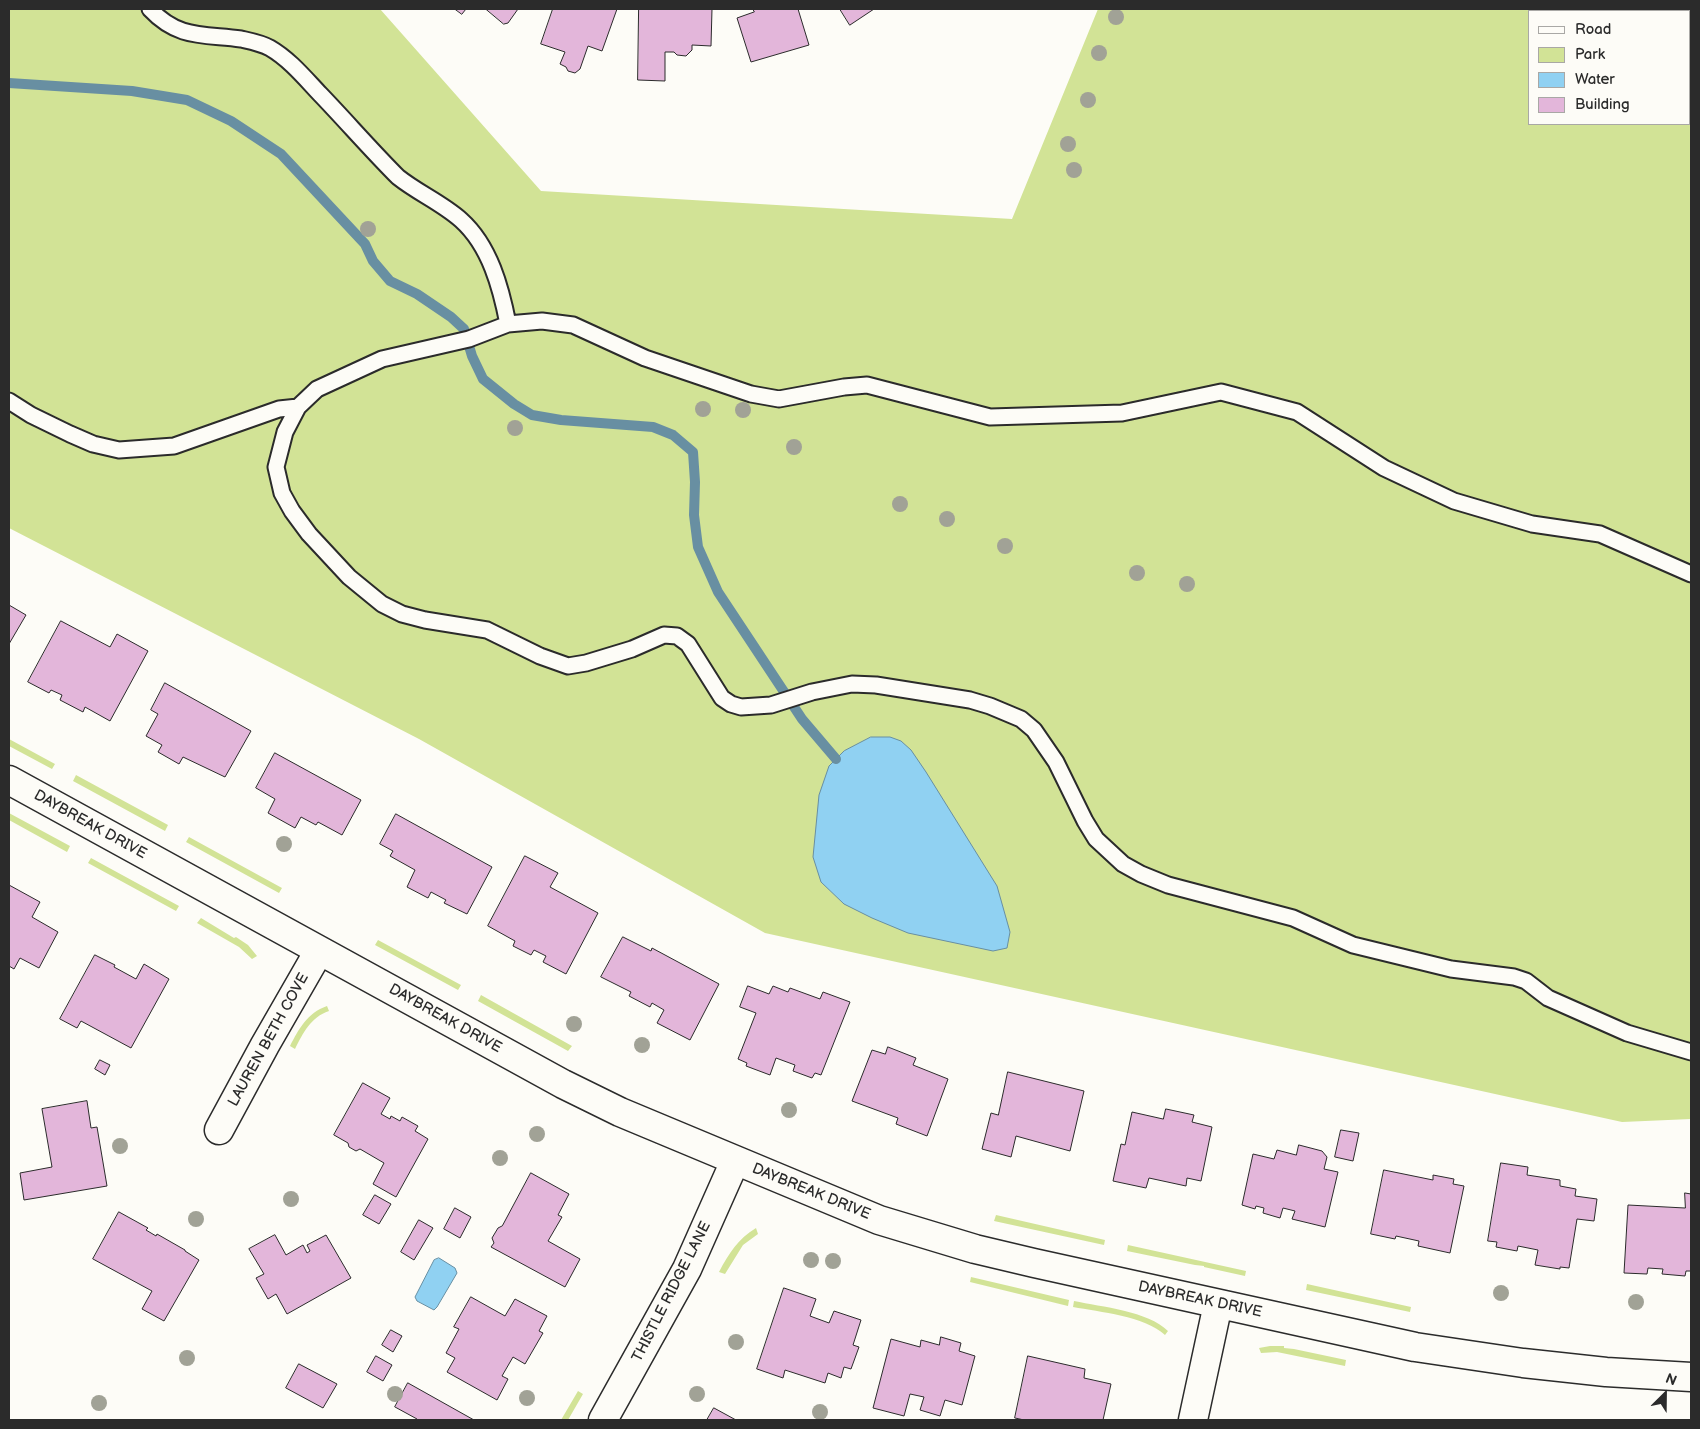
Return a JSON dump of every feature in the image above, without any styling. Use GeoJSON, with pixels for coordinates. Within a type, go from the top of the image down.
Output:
{"type":"FeatureCollection","features":[{"type":"Feature","properties":{"kind":"street","name":"DAYBREAK DRIVE"},"geometry":{"type":"LineString","coordinates":[[9,780],[563,1084],[620,1112],[879,1220],[936,1238],[1034,1263],[1415,1347],[1588,1370],[1691,1377]]}},
{"type":"Feature","properties":{"kind":"street","name":"LAUREN BETH COVE"},"geometry":{"type":"LineString","coordinates":[[219,1130],[264,1045],[319,951]]}},
{"type":"Feature","properties":{"kind":"street","name":"THISTLE RIDGE LANE"},"geometry":{"type":"LineString","coordinates":[[603,1420],[687,1269],[735,1161]]}},
{"type":"Feature","properties":{"kind":"street"},"geometry":{"type":"LineString","coordinates":[[1193,1420],[1218,1304]]}},
{"type":"Feature","properties":{"kind":"lane"},"geometry":{"type":"LineString","coordinates":[[150,9],[160,19],[182,31],[197,35],[257,42],[268,47],[294,66],[398,177],[412,189],[461,220],[470,230],[478,240],[491,264],[504,303],[508,324]]}},
{"type":"Feature","properties":{"kind":"lane"},"geometry":{"type":"LineString","coordinates":[[1691,574],[1600,534],[1532,524],[1454,501],[1384,468],[1297,412],[1221,392],[1122,413],[990,417],[866,385],[844,387],[779,399],[751,394],[645,358],[573,325],[542,321],[508,324],[469,339],[382,359],[317,389],[298,407],[285,432],[276,467],[282,493],[292,511],[309,534],[349,577],[382,604],[402,614],[424,620],[487,630],[540,656],[568,666],[586,663],[632,649],[664,635],[677,636],[688,644],[722,698],[731,704],[741,707],[771,704],[812,692],[852,684],[876,684],[970,700],[1004,711],[1021,719],[1034,730],[1047,747],[1096,838],[1123,864],[1141,874],[1168,885],[1293,918],[1353,945],[1451,969],[1514,977],[1526,982],[1548,998],[1627,1033],[1691,1052]]}},
{"type":"Feature","properties":{"kind":"lane"},"geometry":{"type":"LineString","coordinates":[[9,401],[31,415],[70,434],[93,444],[120,450],[174,446],[262,415],[298,407]]}},
{"type":"Feature","properties":{"kind":"green space"},"geometry":{"type":"Polygon","coordinates":[[[9,9],[380,9],[541,191],[1012,219],[1098,9],[1691,9],[1691,1119],[1622,1122],[765,933],[419,739],[9,528],[9,9]]]}},
{"type":"Feature","properties":{"kind":"green space"},"geometry":{"type":"Polygon","coordinates":[[[9,739],[55,764],[52,769],[9,746],[9,739]]]}},
{"type":"Feature","properties":{"kind":"green space"},"geometry":{"type":"Polygon","coordinates":[[[76,775],[168,825],[165,831],[73,781],[76,775]]]}},
{"type":"Feature","properties":{"kind":"green space"},"geometry":{"type":"Polygon","coordinates":[[[9,813],[70,846],[67,852],[9,820],[9,813]]]}},
{"type":"Feature","properties":{"kind":"green space"},"geometry":{"type":"Polygon","coordinates":[[[189,837],[282,888],[279,893],[186,842],[189,837]]]}},
{"type":"Feature","properties":{"kind":"green space"},"geometry":{"type":"Polygon","coordinates":[[[91,858],[179,906],[176,911],[88,863],[91,858]]]}},
{"type":"Feature","properties":{"kind":"green space"},"geometry":{"type":"Polygon","coordinates":[[[201,918],[248,945],[257,956],[252,959],[239,947],[197,923],[201,918]]]}},
{"type":"Feature","properties":{"kind":"green space"},"geometry":{"type":"Polygon","coordinates":[[[378,940],[461,985],[458,990],[375,945],[378,940]]]}},
{"type":"Feature","properties":{"kind":"green space"},"geometry":{"type":"Polygon","coordinates":[[[481,995],[572,1046],[568,1051],[478,1001],[481,995]]]}},
{"type":"Feature","properties":{"kind":"green space"},"geometry":{"type":"Polygon","coordinates":[[[327,1006],[329,1011],[312,1021],[295,1049],[290,1046],[309,1017],[327,1006]]]}},
{"type":"Feature","properties":{"kind":"green space"},"geometry":{"type":"Polygon","coordinates":[[[996,1215],[1105,1240],[1104,1245],[994,1221],[996,1215]]]}},
{"type":"Feature","properties":{"kind":"green space"},"geometry":{"type":"Polygon","coordinates":[[[756,1228],[758,1234],[743,1245],[725,1274],[719,1272],[734,1247],[756,1228]]]}},
{"type":"Feature","properties":{"kind":"green space"},"geometry":{"type":"Polygon","coordinates":[[[1128,1245],[1246,1271],[1245,1276],[1127,1251],[1128,1245]]]}},
{"type":"Feature","properties":{"kind":"green space"},"geometry":{"type":"Polygon","coordinates":[[[971,1277],[1069,1300],[1068,1306],[970,1282],[971,1277]]]}},
{"type":"Feature","properties":{"kind":"green space"},"geometry":{"type":"Polygon","coordinates":[[[1307,1284],[1411,1307],[1410,1312],[1306,1290],[1307,1284]]]}},
{"type":"Feature","properties":{"kind":"green space"},"geometry":{"type":"Polygon","coordinates":[[[1074,1301],[1137,1314],[1159,1324],[1168,1331],[1165,1335],[1146,1323],[1134,1319],[1073,1307],[1074,1301]]]}},
{"type":"Feature","properties":{"kind":"green space"},"geometry":{"type":"Polygon","coordinates":[[[1284,1346],[1284,1348],[1346,1360],[1345,1366],[1277,1352],[1261,1353],[1259,1348],[1284,1346]]]}},
{"type":"Feature","properties":{"kind":"green space"},"geometry":{"type":"Polygon","coordinates":[[[578,1391],[583,1394],[568,1420],[561,1420],[578,1391]]]}},
{"type":"Feature","properties":{"kind":"water"},"geometry":{"type":"Polygon","coordinates":[[[871,737],[890,737],[901,741],[911,750],[926,772],[997,886],[1010,932],[1007,948],[993,951],[908,933],[844,904],[821,882],[813,857],[819,795],[829,766],[844,751],[871,737]]]}},
{"type":"Feature","properties":{"kind":"water"},"geometry":{"type":"Polygon","coordinates":[[[439,1258],[455,1268],[457,1273],[434,1310],[417,1301],[415,1297],[434,1260],[439,1258]]]}},
{"type":"Feature","properties":{"kind":"building"},"geometry":{"type":"Polygon","coordinates":[[[455,9],[466,9],[462,14],[455,9]]]}},
{"type":"Feature","properties":{"kind":"building"},"geometry":{"type":"Polygon","coordinates":[[[486,9],[518,9],[508,23],[504,24],[486,9]]]}},
{"type":"Feature","properties":{"kind":"building"},"geometry":{"type":"Polygon","coordinates":[[[553,9],[617,9],[602,51],[588,46],[580,69],[575,73],[568,71],[566,67],[560,64],[565,52],[541,44],[553,9]]]}},
{"type":"Feature","properties":{"kind":"building"},"geometry":{"type":"Polygon","coordinates":[[[639,9],[712,9],[711,46],[692,45],[692,50],[686,56],[677,55],[674,52],[665,52],[665,81],[638,80],[639,9]]]}},
{"type":"Feature","properties":{"kind":"building"},"geometry":{"type":"Polygon","coordinates":[[[753,9],[798,9],[809,45],[751,62],[737,18],[754,12],[753,9]]]}},
{"type":"Feature","properties":{"kind":"building"},"geometry":{"type":"Polygon","coordinates":[[[840,9],[874,9],[850,25],[840,9]]]}},
{"type":"Feature","properties":{"kind":"building"},"geometry":{"type":"Polygon","coordinates":[[[9,605],[26,615],[9,644],[9,605]]]}},
{"type":"Feature","properties":{"kind":"building"},"geometry":{"type":"Polygon","coordinates":[[[61,621],[110,647],[117,634],[148,651],[110,721],[85,707],[83,712],[60,700],[62,695],[51,690],[49,693],[28,682],[61,621]]]}},
{"type":"Feature","properties":{"kind":"building"},"geometry":{"type":"Polygon","coordinates":[[[165,683],[251,731],[225,777],[183,757],[179,764],[158,752],[162,745],[146,736],[158,714],[151,710],[165,683]]]}},
{"type":"Feature","properties":{"kind":"building"},"geometry":{"type":"Polygon","coordinates":[[[275,753],[361,800],[342,835],[318,822],[316,825],[301,817],[295,828],[268,813],[275,799],[256,788],[275,753]]]}},
{"type":"Feature","properties":{"kind":"building"},"geometry":{"type":"Polygon","coordinates":[[[396,814],[492,867],[467,914],[444,903],[446,900],[431,892],[428,898],[407,887],[415,870],[390,856],[393,851],[380,844],[396,814]]]}},
{"type":"Feature","properties":{"kind":"building"},"geometry":{"type":"Polygon","coordinates":[[[525,856],[558,873],[550,887],[598,913],[566,974],[543,962],[546,956],[534,950],[531,955],[513,946],[515,941],[488,926],[525,856]]]}},
{"type":"Feature","properties":{"kind":"building"},"geometry":{"type":"Polygon","coordinates":[[[9,885],[40,902],[32,917],[58,932],[39,968],[20,958],[14,969],[9,966],[9,885]]]}},
{"type":"Feature","properties":{"kind":"building"},"geometry":{"type":"Polygon","coordinates":[[[623,937],[651,951],[652,948],[719,984],[690,1040],[657,1023],[664,1010],[652,1003],[650,1007],[629,996],[631,992],[601,977],[623,937]]]}},
{"type":"Feature","properties":{"kind":"building"},"geometry":{"type":"Polygon","coordinates":[[[95,955],[136,979],[144,964],[169,979],[131,1048],[81,1021],[77,1028],[60,1019],[95,955]]]}},
{"type":"Feature","properties":{"kind":"building"},"geometry":{"type":"Polygon","coordinates":[[[748,986],[769,994],[773,986],[788,992],[790,988],[820,999],[823,992],[850,1002],[821,1075],[815,1073],[812,1078],[793,1071],[795,1065],[776,1058],[770,1075],[746,1066],[747,1063],[738,1059],[756,1013],[740,1007],[748,986]]]}},
{"type":"Feature","properties":{"kind":"building"},"geometry":{"type":"Polygon","coordinates":[[[888,1047],[916,1058],[913,1065],[948,1079],[927,1136],[896,1124],[898,1118],[852,1101],[872,1050],[885,1054],[888,1047]]]}},
{"type":"Feature","properties":{"kind":"building"},"geometry":{"type":"Polygon","coordinates":[[[100,1060],[110,1065],[105,1075],[95,1069],[100,1060]]]}},
{"type":"Feature","properties":{"kind":"building"},"geometry":{"type":"Polygon","coordinates":[[[1008,1072],[1084,1091],[1070,1151],[1016,1136],[1011,1157],[982,1149],[991,1113],[998,1115],[1008,1072]]]}},
{"type":"Feature","properties":{"kind":"building"},"geometry":{"type":"Polygon","coordinates":[[[363,1083],[390,1098],[381,1114],[390,1119],[391,1116],[400,1121],[402,1117],[418,1126],[415,1131],[428,1139],[396,1197],[373,1184],[384,1163],[360,1149],[356,1151],[349,1147],[348,1143],[334,1135],[363,1083]]]}},
{"type":"Feature","properties":{"kind":"building"},"geometry":{"type":"Polygon","coordinates":[[[87,1101],[91,1128],[97,1127],[107,1186],[24,1200],[20,1173],[52,1167],[42,1109],[87,1101]]]}},
{"type":"Feature","properties":{"kind":"building"},"geometry":{"type":"Polygon","coordinates":[[[1166,1109],[1194,1115],[1192,1122],[1212,1127],[1201,1181],[1187,1178],[1186,1186],[1149,1178],[1146,1188],[1113,1181],[1121,1144],[1125,1145],[1132,1112],[1163,1119],[1166,1109]]]}},
{"type":"Feature","properties":{"kind":"building"},"geometry":{"type":"Polygon","coordinates":[[[1341,1130],[1359,1133],[1353,1161],[1335,1157],[1341,1130]]]}},
{"type":"Feature","properties":{"kind":"building"},"geometry":{"type":"Polygon","coordinates":[[[1299,1145],[1322,1151],[1327,1157],[1324,1169],[1338,1172],[1325,1227],[1292,1219],[1295,1211],[1283,1208],[1280,1218],[1263,1213],[1264,1208],[1256,1206],[1255,1209],[1242,1205],[1253,1154],[1274,1159],[1277,1150],[1296,1155],[1299,1145]]]}},
{"type":"Feature","properties":{"kind":"building"},"geometry":{"type":"Polygon","coordinates":[[[1501,1163],[1528,1167],[1527,1175],[1560,1180],[1560,1186],[1576,1189],[1575,1196],[1597,1199],[1594,1221],[1577,1219],[1569,1268],[1560,1267],[1560,1269],[1535,1265],[1538,1250],[1518,1246],[1517,1251],[1496,1247],[1497,1242],[1488,1241],[1501,1163]]]}},
{"type":"Feature","properties":{"kind":"building"},"geometry":{"type":"Polygon","coordinates":[[[1384,1170],[1433,1180],[1433,1175],[1454,1179],[1453,1184],[1464,1186],[1450,1253],[1418,1246],[1419,1241],[1396,1236],[1395,1239],[1371,1234],[1384,1170]]]}},
{"type":"Feature","properties":{"kind":"building"},"geometry":{"type":"Polygon","coordinates":[[[531,1173],[569,1194],[558,1215],[562,1217],[548,1241],[580,1259],[565,1287],[491,1247],[494,1243],[492,1238],[498,1228],[502,1226],[531,1173]]]}},
{"type":"Feature","properties":{"kind":"building"},"geometry":{"type":"Polygon","coordinates":[[[1685,1193],[1691,1194],[1691,1271],[1686,1271],[1685,1276],[1662,1274],[1663,1269],[1648,1268],[1647,1274],[1624,1273],[1628,1205],[1685,1208],[1685,1193]]]}},
{"type":"Feature","properties":{"kind":"building"},"geometry":{"type":"Polygon","coordinates":[[[375,1195],[391,1204],[379,1224],[363,1215],[375,1195]]]}},
{"type":"Feature","properties":{"kind":"building"},"geometry":{"type":"Polygon","coordinates":[[[455,1208],[471,1217],[460,1238],[444,1229],[455,1208]]]}},
{"type":"Feature","properties":{"kind":"building"},"geometry":{"type":"Polygon","coordinates":[[[119,1212],[148,1228],[146,1230],[156,1236],[157,1234],[199,1260],[164,1321],[142,1309],[152,1291],[93,1259],[119,1212]]]}},
{"type":"Feature","properties":{"kind":"building"},"geometry":{"type":"Polygon","coordinates":[[[419,1220],[433,1228],[414,1260],[401,1252],[419,1220]]]}},
{"type":"Feature","properties":{"kind":"building"},"geometry":{"type":"Polygon","coordinates":[[[275,1235],[286,1255],[303,1245],[307,1253],[310,1251],[307,1245],[326,1235],[351,1278],[287,1314],[276,1294],[268,1299],[256,1278],[264,1274],[249,1249],[275,1235]]]}},
{"type":"Feature","properties":{"kind":"building"},"geometry":{"type":"Polygon","coordinates":[[[784,1288],[816,1299],[810,1316],[829,1323],[834,1311],[861,1320],[853,1345],[859,1347],[851,1369],[844,1367],[841,1378],[828,1373],[825,1383],[785,1370],[783,1378],[757,1369],[784,1288]]]}},
{"type":"Feature","properties":{"kind":"building"},"geometry":{"type":"Polygon","coordinates":[[[471,1297],[505,1316],[515,1299],[547,1316],[539,1331],[543,1333],[525,1364],[513,1357],[502,1376],[508,1379],[497,1400],[447,1372],[455,1358],[446,1353],[459,1329],[454,1327],[471,1297]]]}},
{"type":"Feature","properties":{"kind":"building"},"geometry":{"type":"Polygon","coordinates":[[[391,1330],[402,1336],[393,1352],[382,1345],[391,1330]]]}},
{"type":"Feature","properties":{"kind":"building"},"geometry":{"type":"Polygon","coordinates":[[[941,1337],[961,1343],[959,1351],[975,1356],[962,1405],[945,1400],[940,1416],[920,1410],[924,1397],[910,1394],[904,1416],[873,1408],[891,1339],[920,1347],[921,1340],[939,1345],[941,1337]]]}},
{"type":"Feature","properties":{"kind":"building"},"geometry":{"type":"Polygon","coordinates":[[[376,1356],[392,1365],[383,1381],[367,1372],[376,1356]]]}},
{"type":"Feature","properties":{"kind":"building"},"geometry":{"type":"Polygon","coordinates":[[[1028,1356],[1085,1369],[1084,1378],[1111,1384],[1103,1420],[1024,1420],[1015,1418],[1028,1356]]]}},
{"type":"Feature","properties":{"kind":"building"},"geometry":{"type":"Polygon","coordinates":[[[299,1364],[337,1384],[323,1408],[286,1388],[299,1364]]]}},
{"type":"Feature","properties":{"kind":"building"},"geometry":{"type":"Polygon","coordinates":[[[408,1383],[474,1420],[417,1420],[395,1407],[408,1383]]]}},
{"type":"Feature","properties":{"kind":"building"},"geometry":{"type":"Polygon","coordinates":[[[714,1408],[736,1420],[707,1420],[714,1408]]]}},
{"type":"Feature","properties":{"kind":"waterway"},"geometry":{"type":"LineString","coordinates":[[9,83],[132,91],[187,100],[231,121],[281,154],[365,244],[373,261],[390,281],[417,294],[451,317],[464,329],[472,356],[483,379],[514,404],[532,415],[561,420],[653,427],[673,435],[693,452],[695,482],[694,515],[698,547],[718,592],[802,719],[836,759]]}}]}
